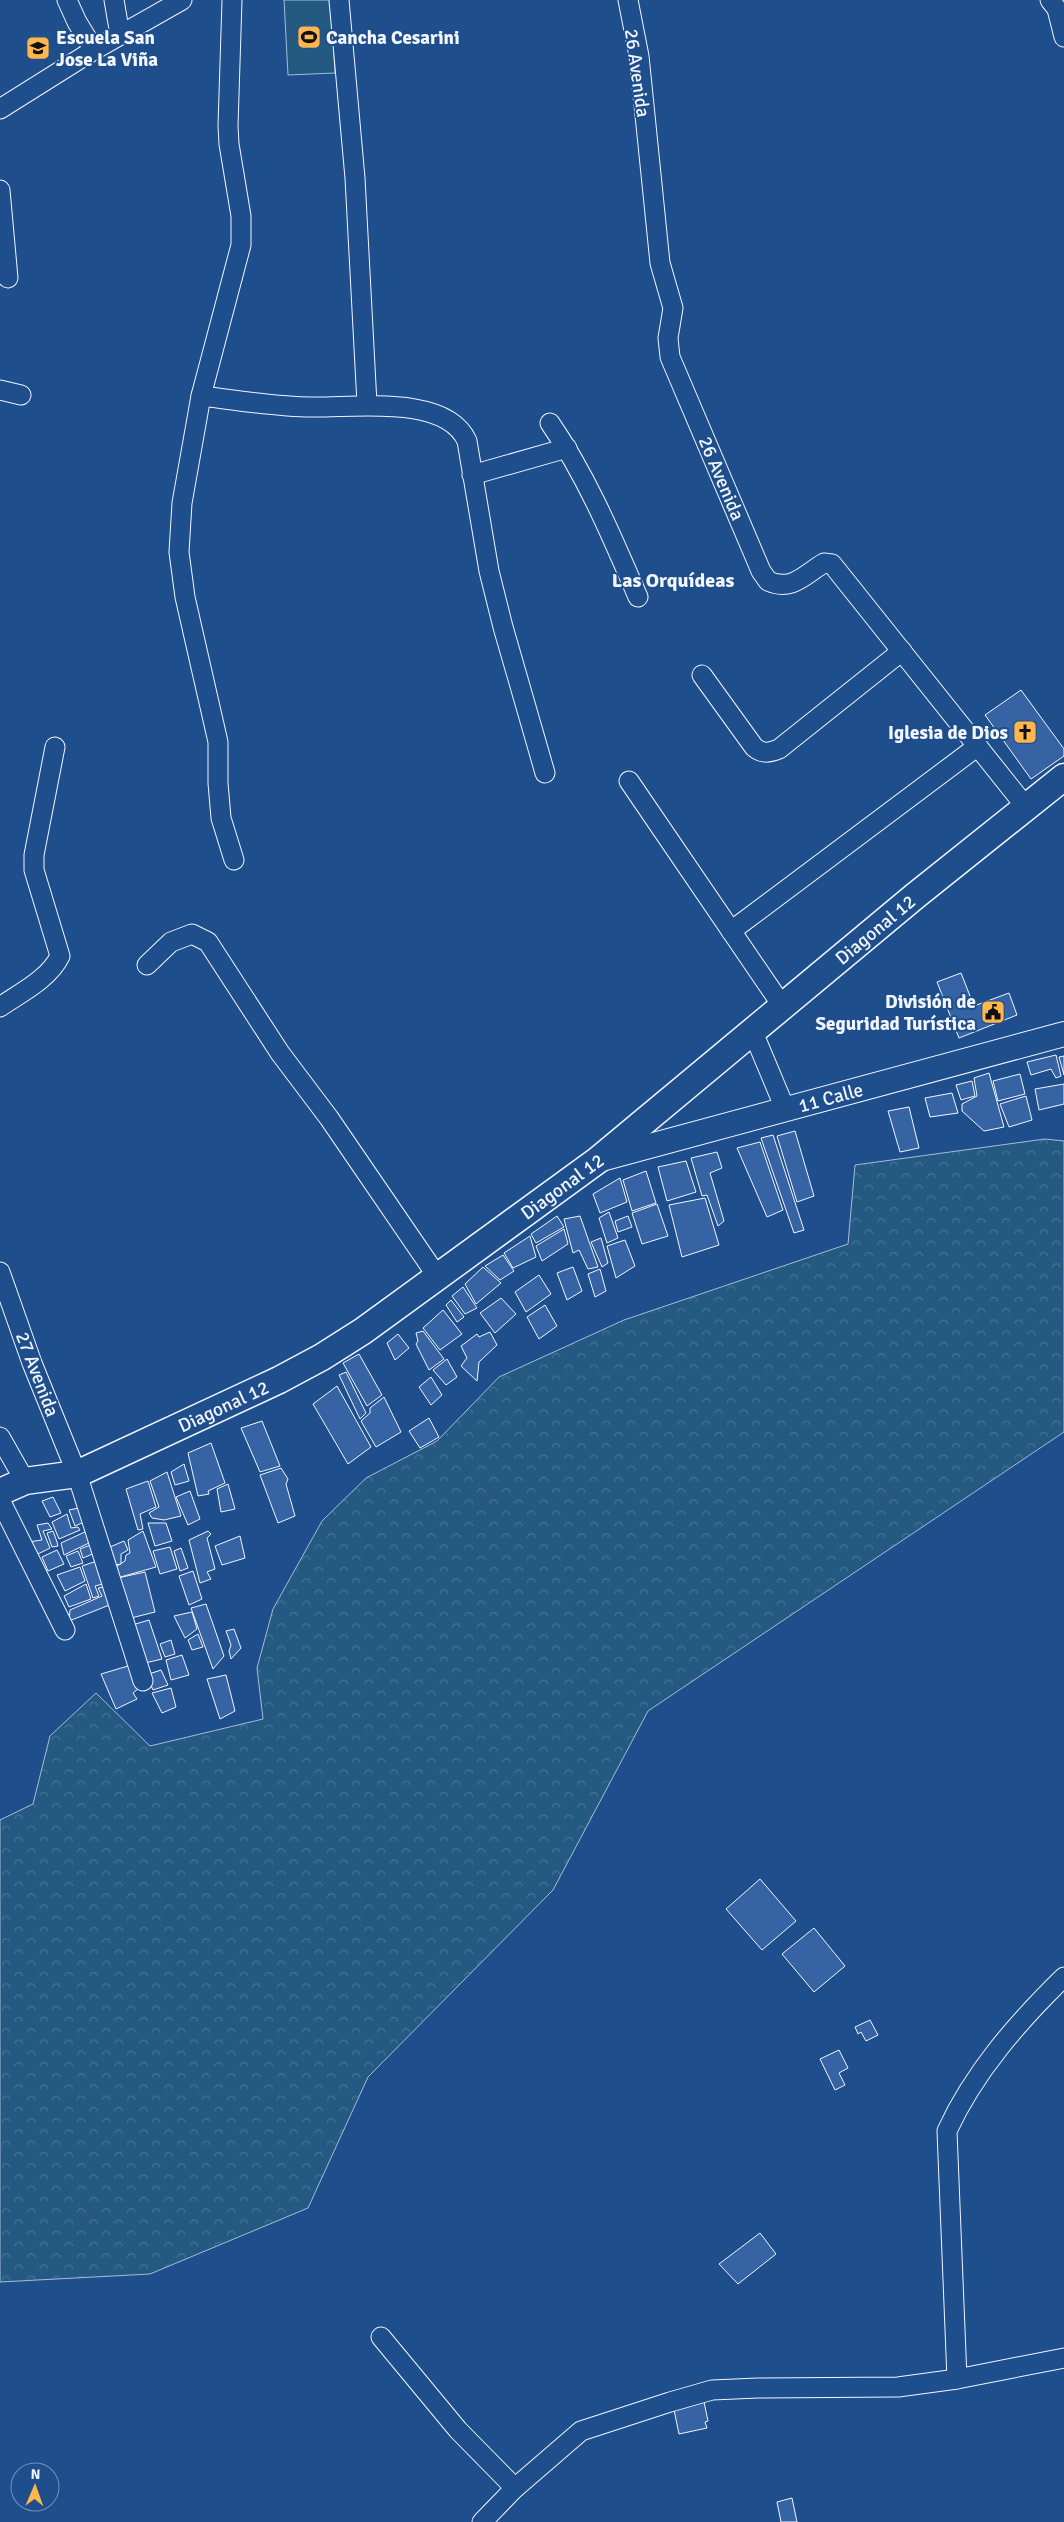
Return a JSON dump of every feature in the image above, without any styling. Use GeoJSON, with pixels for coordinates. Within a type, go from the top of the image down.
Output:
{"type":"FeatureCollection","features":[{"type":"Feature","properties":{"kind":"main road","name":"Diagonal 12"},"geometry":{"type":"LineString","coordinates":[[0,1492],[25,1481],[77,1474],[322,1358],[363,1331],[598,1160],[1064,777]]}},
{"type":"Feature","properties":{"kind":"street"},"geometry":{"type":"LineString","coordinates":[[67,0],[77,22],[94,50]]}},
{"type":"Feature","properties":{"kind":"street"},"geometry":{"type":"LineString","coordinates":[[114,0],[120,35]]}},
{"type":"Feature","properties":{"kind":"street"},"geometry":{"type":"LineString","coordinates":[[0,110],[94,50],[182,0]]}},
{"type":"Feature","properties":{"kind":"street"},"geometry":{"type":"LineString","coordinates":[[232,0],[228,126],[241,216],[241,245],[201,396],[182,503],[179,552],[185,597],[218,742],[221,818],[234,860]]}},
{"type":"Feature","properties":{"kind":"street"},"geometry":{"type":"LineString","coordinates":[[339,0],[355,178],[366,404]]}},
{"type":"Feature","properties":{"kind":"street","name":"26 Avenida"},"geometry":{"type":"LineString","coordinates":[[628,0],[639,56],[660,263],[673,308],[668,338],[670,357],[765,577],[775,584],[792,584],[824,563],[832,564],[1026,807]]}},
{"type":"Feature","properties":{"kind":"street"},"geometry":{"type":"LineString","coordinates":[[1050,0],[1056,9],[1064,38]]}},
{"type":"Feature","properties":{"kind":"street"},"geometry":{"type":"LineString","coordinates":[[0,190],[8,278]]}},
{"type":"Feature","properties":{"kind":"street"},"geometry":{"type":"LineString","coordinates":[[0,390],[21,395]]}},
{"type":"Feature","properties":{"kind":"street"},"geometry":{"type":"LineString","coordinates":[[201,396],[311,407],[366,404],[425,412],[456,424],[468,441],[489,571],[545,773]]}},
{"type":"Feature","properties":{"kind":"street"},"geometry":{"type":"LineString","coordinates":[[550,423],[567,448],[598,508],[638,596]]}},
{"type":"Feature","properties":{"kind":"street"},"geometry":{"type":"LineString","coordinates":[[472,475],[567,448]]}},
{"type":"Feature","properties":{"kind":"street"},"geometry":{"type":"LineString","coordinates":[[702,675],[754,747],[762,752],[770,752],[779,749],[902,651]]}},
{"type":"Feature","properties":{"kind":"street"},"geometry":{"type":"LineString","coordinates":[[731,931],[978,746]]}},
{"type":"Feature","properties":{"kind":"street"},"geometry":{"type":"LineString","coordinates":[[0,1007],[48,973],[55,966],[60,956],[34,870],[55,747]]}},
{"type":"Feature","properties":{"kind":"street"},"geometry":{"type":"LineString","coordinates":[[628,781],[783,1007]]}},
{"type":"Feature","properties":{"kind":"street"},"geometry":{"type":"LineString","coordinates":[[147,965],[171,942],[192,934],[208,942],[280,1053],[329,1118],[437,1276]]}},
{"type":"Feature","properties":{"kind":"street"},"geometry":{"type":"LineString","coordinates":[[753,1032],[786,1111]]}},
{"type":"Feature","properties":{"kind":"street","name":"11 Calle"},"geometry":{"type":"LineString","coordinates":[[598,1160],[786,1111],[1064,1034]]}},
{"type":"Feature","properties":{"kind":"street","name":"27 Avenida"},"geometry":{"type":"LineString","coordinates":[[0,1272],[32,1363],[77,1474],[143,1681]]}},
{"type":"Feature","properties":{"kind":"street"},"geometry":{"type":"LineString","coordinates":[[0,1437],[25,1481]]}},
{"type":"Feature","properties":{"kind":"street"},"geometry":{"type":"LineString","coordinates":[[0,1500],[65,1630]]}},
{"type":"Feature","properties":{"kind":"street"},"geometry":{"type":"LineString","coordinates":[[957,2379],[946,2131],[962,2097],[1028,2012],[1064,1977]]}},
{"type":"Feature","properties":{"kind":"street"},"geometry":{"type":"LineString","coordinates":[[381,2338],[458,2430],[516,2488]]}},
{"type":"Feature","properties":{"kind":"street"},"geometry":{"type":"LineString","coordinates":[[482,2522],[516,2488],[581,2431],[712,2390],[898,2387],[957,2379],[1064,2358]]}},
{"type":"Feature","properties":{"kind":"green space","name":"Cancha Cesarini"},"geometry":{"type":"Polygon","coordinates":[[[284,0],[331,0],[335,73],[288,75],[284,0]]]}},
{"type":"Feature","properties":{"kind":"green space"},"geometry":{"type":"Polygon","coordinates":[[[1045,1139],[1064,1141],[1064,1432],[648,1711],[553,1890],[368,2077],[308,2208],[150,2274],[0,2282],[0,1820],[33,1804],[50,1736],[96,1693],[150,1746],[263,1719],[257,1668],[273,1609],[322,1521],[366,1478],[437,1441],[499,1377],[624,1320],[848,1244],[855,1165],[1045,1139]]]}},
{"type":"Feature","properties":{"kind":"building","name":"Iglesia de Dios"},"geometry":{"type":"Polygon","coordinates":[[[1021,690],[1064,749],[1064,756],[1031,779],[985,715],[1021,690]]]}},
{"type":"Feature","properties":{"kind":"building"},"geometry":{"type":"Polygon","coordinates":[[[961,973],[974,1006],[1009,993],[1017,1015],[959,1038],[937,982],[961,973]]]}},
{"type":"Feature","properties":{"kind":"building"},"geometry":{"type":"Polygon","coordinates":[[[1056,1055],[1061,1076],[1056,1078],[1051,1069],[1031,1075],[1027,1062],[1056,1055]]]}},
{"type":"Feature","properties":{"kind":"building"},"geometry":{"type":"Polygon","coordinates":[[[1064,1056],[1064,1075],[1059,1057],[1064,1056]]]}},
{"type":"Feature","properties":{"kind":"building"},"geometry":{"type":"Polygon","coordinates":[[[989,1073],[1004,1127],[984,1131],[962,1111],[962,1104],[977,1096],[974,1078],[989,1073]]]}},
{"type":"Feature","properties":{"kind":"building"},"geometry":{"type":"Polygon","coordinates":[[[1020,1074],[1025,1094],[998,1101],[993,1081],[1020,1074]]]}},
{"type":"Feature","properties":{"kind":"building"},"geometry":{"type":"Polygon","coordinates":[[[972,1081],[975,1096],[961,1100],[956,1085],[972,1081]]]}},
{"type":"Feature","properties":{"kind":"building"},"geometry":{"type":"Polygon","coordinates":[[[1064,1084],[1064,1104],[1039,1110],[1035,1089],[1064,1084]]]}},
{"type":"Feature","properties":{"kind":"building"},"geometry":{"type":"Polygon","coordinates":[[[952,1093],[958,1113],[930,1117],[925,1098],[952,1093]]]}},
{"type":"Feature","properties":{"kind":"building"},"geometry":{"type":"Polygon","coordinates":[[[1026,1096],[1032,1120],[1009,1127],[1000,1104],[1026,1096]]]}},
{"type":"Feature","properties":{"kind":"building"},"geometry":{"type":"Polygon","coordinates":[[[909,1107],[919,1148],[900,1152],[888,1111],[909,1107]]]}},
{"type":"Feature","properties":{"kind":"building"},"geometry":{"type":"Polygon","coordinates":[[[795,1131],[814,1196],[797,1202],[777,1136],[795,1131]]]}},
{"type":"Feature","properties":{"kind":"building"},"geometry":{"type":"Polygon","coordinates":[[[773,1135],[804,1230],[794,1233],[761,1138],[773,1135]]]}},
{"type":"Feature","properties":{"kind":"building"},"geometry":{"type":"Polygon","coordinates":[[[760,1142],[783,1210],[767,1217],[737,1148],[760,1142]]]}},
{"type":"Feature","properties":{"kind":"building"},"geometry":{"type":"Polygon","coordinates":[[[717,1152],[722,1168],[710,1173],[724,1221],[718,1226],[707,1195],[702,1196],[691,1158],[717,1152]]]}},
{"type":"Feature","properties":{"kind":"building"},"geometry":{"type":"Polygon","coordinates":[[[686,1161],[696,1192],[667,1201],[658,1167],[686,1161]]]}},
{"type":"Feature","properties":{"kind":"building"},"geometry":{"type":"Polygon","coordinates":[[[646,1171],[656,1203],[632,1211],[623,1180],[646,1171]]]}},
{"type":"Feature","properties":{"kind":"building"},"geometry":{"type":"Polygon","coordinates":[[[620,1178],[627,1202],[600,1213],[593,1194],[620,1178]]]}},
{"type":"Feature","properties":{"kind":"building"},"geometry":{"type":"Polygon","coordinates":[[[705,1198],[719,1245],[682,1257],[669,1205],[705,1198]]]}},
{"type":"Feature","properties":{"kind":"building"},"geometry":{"type":"Polygon","coordinates":[[[657,1204],[668,1236],[642,1244],[632,1213],[657,1204]]]}},
{"type":"Feature","properties":{"kind":"building"},"geometry":{"type":"Polygon","coordinates":[[[609,1212],[618,1238],[607,1243],[599,1218],[609,1212]]]}},
{"type":"Feature","properties":{"kind":"building"},"geometry":{"type":"Polygon","coordinates":[[[557,1216],[564,1227],[536,1243],[531,1234],[557,1216]]]}},
{"type":"Feature","properties":{"kind":"building"},"geometry":{"type":"Polygon","coordinates":[[[580,1216],[598,1267],[588,1269],[579,1250],[573,1253],[564,1219],[580,1216]]]}},
{"type":"Feature","properties":{"kind":"building"},"geometry":{"type":"Polygon","coordinates":[[[628,1216],[632,1227],[618,1232],[615,1221],[628,1216]]]}},
{"type":"Feature","properties":{"kind":"building"},"geometry":{"type":"Polygon","coordinates":[[[564,1229],[568,1244],[542,1261],[536,1246],[564,1229]]]}},
{"type":"Feature","properties":{"kind":"building"},"geometry":{"type":"Polygon","coordinates":[[[530,1236],[536,1257],[513,1268],[504,1253],[530,1236]]]}},
{"type":"Feature","properties":{"kind":"building"},"geometry":{"type":"Polygon","coordinates":[[[601,1238],[608,1263],[602,1267],[591,1242],[601,1238]]]}},
{"type":"Feature","properties":{"kind":"building"},"geometry":{"type":"Polygon","coordinates":[[[625,1240],[635,1266],[616,1278],[607,1246],[625,1240]]]}},
{"type":"Feature","properties":{"kind":"building"},"geometry":{"type":"Polygon","coordinates":[[[503,1255],[514,1271],[500,1280],[485,1266],[503,1255]]]}},
{"type":"Feature","properties":{"kind":"building"},"geometry":{"type":"Polygon","coordinates":[[[483,1267],[501,1283],[476,1304],[465,1284],[483,1267]]]}},
{"type":"Feature","properties":{"kind":"building"},"geometry":{"type":"Polygon","coordinates":[[[573,1267],[582,1291],[567,1300],[557,1273],[573,1267]]]}},
{"type":"Feature","properties":{"kind":"building"},"geometry":{"type":"Polygon","coordinates":[[[600,1269],[606,1291],[595,1297],[588,1274],[600,1269]]]}},
{"type":"Feature","properties":{"kind":"building"},"geometry":{"type":"Polygon","coordinates":[[[539,1275],[551,1294],[526,1312],[515,1292],[539,1275]]]}},
{"type":"Feature","properties":{"kind":"building"},"geometry":{"type":"Polygon","coordinates":[[[463,1287],[477,1308],[465,1314],[452,1296],[463,1287]]]}},
{"type":"Feature","properties":{"kind":"building"},"geometry":{"type":"Polygon","coordinates":[[[501,1298],[516,1314],[495,1333],[480,1313],[501,1298]]]}},
{"type":"Feature","properties":{"kind":"building"},"geometry":{"type":"Polygon","coordinates":[[[451,1300],[464,1317],[457,1322],[446,1305],[451,1300]]]}},
{"type":"Feature","properties":{"kind":"building"},"geometry":{"type":"Polygon","coordinates":[[[545,1305],[557,1326],[539,1339],[527,1317],[545,1305]]]}},
{"type":"Feature","properties":{"kind":"building"},"geometry":{"type":"Polygon","coordinates":[[[443,1310],[462,1334],[440,1350],[423,1328],[443,1310]]]}},
{"type":"Feature","properties":{"kind":"building"},"geometry":{"type":"Polygon","coordinates":[[[423,1331],[444,1359],[429,1370],[416,1344],[418,1341],[416,1333],[423,1331]]]}},
{"type":"Feature","properties":{"kind":"building"},"geometry":{"type":"Polygon","coordinates":[[[490,1332],[497,1345],[479,1362],[477,1381],[461,1366],[467,1358],[461,1346],[477,1334],[479,1337],[490,1332]]]}},
{"type":"Feature","properties":{"kind":"building"},"geometry":{"type":"Polygon","coordinates":[[[398,1334],[409,1348],[395,1360],[387,1343],[398,1334]]]}},
{"type":"Feature","properties":{"kind":"building"},"geometry":{"type":"Polygon","coordinates":[[[359,1354],[382,1395],[367,1406],[343,1363],[359,1354]]]}},
{"type":"Feature","properties":{"kind":"building"},"geometry":{"type":"Polygon","coordinates":[[[447,1359],[457,1377],[446,1385],[433,1370],[447,1359]]]}},
{"type":"Feature","properties":{"kind":"building"},"geometry":{"type":"Polygon","coordinates":[[[346,1372],[366,1413],[360,1419],[339,1375],[346,1372]]]}},
{"type":"Feature","properties":{"kind":"building"},"geometry":{"type":"Polygon","coordinates":[[[431,1377],[442,1395],[431,1405],[419,1387],[431,1377]]]}},
{"type":"Feature","properties":{"kind":"building"},"geometry":{"type":"Polygon","coordinates":[[[337,1386],[371,1447],[348,1464],[313,1404],[337,1386]]]}},
{"type":"Feature","properties":{"kind":"building"},"geometry":{"type":"Polygon","coordinates":[[[384,1397],[401,1432],[376,1447],[361,1421],[370,1413],[370,1408],[384,1397]]]}},
{"type":"Feature","properties":{"kind":"building"},"geometry":{"type":"Polygon","coordinates":[[[429,1418],[439,1437],[420,1448],[409,1431],[429,1418]]]}},
{"type":"Feature","properties":{"kind":"building"},"geometry":{"type":"Polygon","coordinates":[[[262,1421],[280,1466],[260,1472],[241,1428],[262,1421]]]}},
{"type":"Feature","properties":{"kind":"building"},"geometry":{"type":"Polygon","coordinates":[[[211,1443],[225,1483],[208,1491],[209,1494],[198,1496],[188,1453],[211,1443]]]}},
{"type":"Feature","properties":{"kind":"building"},"geometry":{"type":"Polygon","coordinates":[[[184,1464],[189,1481],[175,1485],[171,1472],[184,1464]]]}},
{"type":"Feature","properties":{"kind":"building"},"geometry":{"type":"Polygon","coordinates":[[[281,1468],[288,1479],[286,1484],[295,1516],[278,1523],[260,1475],[281,1468]]]}},
{"type":"Feature","properties":{"kind":"building"},"geometry":{"type":"Polygon","coordinates":[[[167,1472],[181,1516],[164,1520],[152,1518],[149,1513],[159,1507],[150,1481],[167,1472]]]}},
{"type":"Feature","properties":{"kind":"building"},"geometry":{"type":"Polygon","coordinates":[[[148,1481],[156,1507],[140,1514],[143,1529],[138,1530],[126,1489],[148,1481]]]}},
{"type":"Feature","properties":{"kind":"building"},"geometry":{"type":"Polygon","coordinates":[[[228,1484],[235,1509],[221,1512],[217,1489],[228,1484]]]}},
{"type":"Feature","properties":{"kind":"building"},"geometry":{"type":"Polygon","coordinates":[[[190,1491],[200,1519],[188,1525],[176,1497],[190,1491]]]}},
{"type":"Feature","properties":{"kind":"building"},"geometry":{"type":"Polygon","coordinates":[[[53,1497],[61,1513],[50,1517],[42,1501],[53,1497]]]}},
{"type":"Feature","properties":{"kind":"building"},"geometry":{"type":"Polygon","coordinates":[[[79,1508],[84,1522],[75,1526],[69,1510],[79,1508]]]}},
{"type":"Feature","properties":{"kind":"building"},"geometry":{"type":"Polygon","coordinates":[[[67,1514],[71,1528],[78,1527],[80,1530],[59,1539],[52,1522],[67,1514]]]}},
{"type":"Feature","properties":{"kind":"building"},"geometry":{"type":"Polygon","coordinates":[[[48,1523],[52,1529],[43,1531],[50,1548],[34,1556],[28,1542],[42,1540],[37,1525],[48,1523]]]}},
{"type":"Feature","properties":{"kind":"building"},"geometry":{"type":"Polygon","coordinates":[[[148,1523],[166,1523],[172,1541],[155,1546],[148,1523]]]}},
{"type":"Feature","properties":{"kind":"building"},"geometry":{"type":"Polygon","coordinates":[[[53,1531],[58,1546],[52,1547],[47,1533],[53,1531]]]}},
{"type":"Feature","properties":{"kind":"building"},"geometry":{"type":"Polygon","coordinates":[[[87,1531],[91,1542],[64,1555],[61,1543],[87,1531]]]}},
{"type":"Feature","properties":{"kind":"building"},"geometry":{"type":"Polygon","coordinates":[[[143,1531],[156,1567],[117,1578],[114,1568],[125,1561],[126,1555],[130,1553],[128,1540],[143,1531]]]}},
{"type":"Feature","properties":{"kind":"building"},"geometry":{"type":"Polygon","coordinates":[[[208,1531],[211,1534],[207,1538],[215,1569],[207,1572],[211,1579],[200,1583],[189,1540],[208,1531]]]}},
{"type":"Feature","properties":{"kind":"building"},"geometry":{"type":"Polygon","coordinates":[[[240,1536],[245,1558],[222,1565],[215,1546],[240,1536]]]}},
{"type":"Feature","properties":{"kind":"building"},"geometry":{"type":"Polygon","coordinates":[[[124,1541],[128,1550],[121,1554],[121,1564],[115,1565],[110,1547],[124,1541]]]}},
{"type":"Feature","properties":{"kind":"building"},"geometry":{"type":"Polygon","coordinates":[[[93,1544],[95,1553],[83,1558],[80,1549],[93,1544]]]}},
{"type":"Feature","properties":{"kind":"building"},"geometry":{"type":"Polygon","coordinates":[[[170,1547],[177,1569],[160,1574],[153,1551],[170,1547]]]}},
{"type":"Feature","properties":{"kind":"building"},"geometry":{"type":"Polygon","coordinates":[[[181,1548],[188,1568],[180,1571],[174,1551],[181,1548]]]}},
{"type":"Feature","properties":{"kind":"building"},"geometry":{"type":"Polygon","coordinates":[[[57,1550],[64,1564],[48,1571],[42,1557],[57,1550]]]}},
{"type":"Feature","properties":{"kind":"building"},"geometry":{"type":"Polygon","coordinates":[[[78,1551],[83,1563],[71,1567],[66,1556],[78,1551]]]}},
{"type":"Feature","properties":{"kind":"building"},"geometry":{"type":"Polygon","coordinates":[[[97,1561],[103,1584],[95,1586],[99,1596],[93,1598],[82,1566],[97,1561]]]}},
{"type":"Feature","properties":{"kind":"building"},"geometry":{"type":"Polygon","coordinates":[[[80,1567],[85,1581],[65,1591],[57,1575],[80,1567]]]}},
{"type":"Feature","properties":{"kind":"building"},"geometry":{"type":"Polygon","coordinates":[[[193,1571],[202,1599],[189,1605],[179,1576],[193,1571]]]}},
{"type":"Feature","properties":{"kind":"building"},"geometry":{"type":"Polygon","coordinates":[[[145,1572],[155,1612],[127,1619],[113,1579],[145,1572]]]}},
{"type":"Feature","properties":{"kind":"building"},"geometry":{"type":"Polygon","coordinates":[[[86,1584],[91,1599],[69,1607],[64,1596],[86,1584]]]}},
{"type":"Feature","properties":{"kind":"building"},"geometry":{"type":"Polygon","coordinates":[[[105,1587],[112,1604],[69,1621],[70,1610],[102,1596],[98,1588],[105,1587]]]}},
{"type":"Feature","properties":{"kind":"building"},"geometry":{"type":"Polygon","coordinates":[[[206,1604],[224,1656],[213,1669],[191,1608],[206,1604]]]}},
{"type":"Feature","properties":{"kind":"building"},"geometry":{"type":"Polygon","coordinates":[[[192,1612],[197,1629],[185,1638],[174,1616],[192,1612]]]}},
{"type":"Feature","properties":{"kind":"building"},"geometry":{"type":"Polygon","coordinates":[[[149,1620],[162,1659],[141,1664],[129,1626],[149,1620]]]}},
{"type":"Feature","properties":{"kind":"building"},"geometry":{"type":"Polygon","coordinates":[[[234,1629],[241,1648],[231,1659],[229,1651],[231,1645],[226,1631],[234,1629]]]}},
{"type":"Feature","properties":{"kind":"building"},"geometry":{"type":"Polygon","coordinates":[[[198,1634],[203,1647],[192,1650],[188,1640],[198,1634]]]}},
{"type":"Feature","properties":{"kind":"building"},"geometry":{"type":"Polygon","coordinates":[[[171,1640],[175,1654],[165,1657],[160,1644],[171,1640]]]}},
{"type":"Feature","properties":{"kind":"building"},"geometry":{"type":"Polygon","coordinates":[[[182,1655],[189,1675],[171,1680],[166,1660],[182,1655]]]}},
{"type":"Feature","properties":{"kind":"building"},"geometry":{"type":"Polygon","coordinates":[[[128,1666],[139,1688],[133,1693],[137,1699],[116,1709],[101,1674],[128,1666]]]}},
{"type":"Feature","properties":{"kind":"building"},"geometry":{"type":"Polygon","coordinates":[[[161,1670],[168,1685],[153,1690],[146,1675],[161,1670]]]}},
{"type":"Feature","properties":{"kind":"building"},"geometry":{"type":"Polygon","coordinates":[[[226,1675],[235,1711],[220,1719],[207,1679],[226,1675]]]}},
{"type":"Feature","properties":{"kind":"building"},"geometry":{"type":"Polygon","coordinates":[[[171,1688],[176,1707],[162,1713],[152,1693],[171,1688]]]}},
{"type":"Feature","properties":{"kind":"building"},"geometry":{"type":"Polygon","coordinates":[[[760,1879],[796,1921],[762,1950],[726,1909],[760,1879]]]}},
{"type":"Feature","properties":{"kind":"building"},"geometry":{"type":"Polygon","coordinates":[[[814,1928],[845,1966],[814,1992],[782,1954],[814,1928]]]}},
{"type":"Feature","properties":{"kind":"building"},"geometry":{"type":"Polygon","coordinates":[[[870,2020],[878,2035],[866,2041],[861,2032],[858,2034],[855,2027],[870,2020]]]}},
{"type":"Feature","properties":{"kind":"building"},"geometry":{"type":"Polygon","coordinates":[[[839,2050],[848,2068],[839,2073],[845,2085],[835,2090],[820,2059],[839,2050]]]}},
{"type":"Feature","properties":{"kind":"building"},"geometry":{"type":"Polygon","coordinates":[[[760,2233],[776,2254],[738,2284],[719,2264],[760,2233]]]}},
{"type":"Feature","properties":{"kind":"building"},"geometry":{"type":"Polygon","coordinates":[[[703,2397],[708,2421],[705,2422],[707,2428],[679,2434],[673,2405],[703,2397]]]}},
{"type":"Feature","properties":{"kind":"building"},"geometry":{"type":"Polygon","coordinates":[[[792,2498],[797,2522],[781,2522],[777,2502],[792,2498]]]}},
{"type":"Feature","properties":{"kind":"place","name":"Cancha Cesarini"},"geometry":{"type":"Point","coordinates":[309,37]}},
{"type":"Feature","properties":{"kind":"place","name":"Escuela San Jose La Viña"},"geometry":{"type":"Point","coordinates":[38,48]}},
{"type":"Feature","properties":{"kind":"place","name":"Iglesia de Dios"},"geometry":{"type":"Point","coordinates":[1025,732]}},
{"type":"Feature","properties":{"kind":"place","name":"División de Seguridad Turística"},"geometry":{"type":"Point","coordinates":[993,1012]}},
{"type":"Feature","properties":{"kind":"district","name":"Las Orquídeas"},"geometry":{"type":"Point","coordinates":[673,580]}}]}
